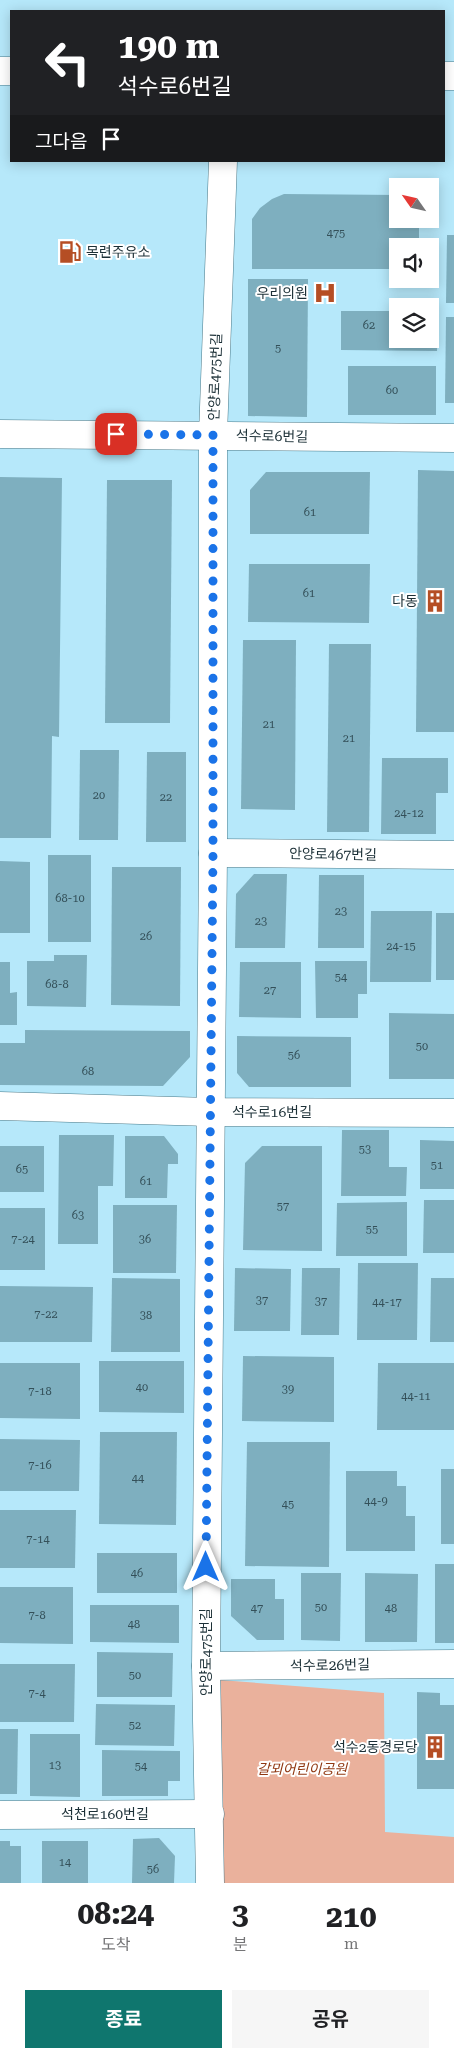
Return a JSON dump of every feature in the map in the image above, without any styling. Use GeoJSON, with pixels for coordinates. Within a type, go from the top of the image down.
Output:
{"type":"FeatureCollection","features":[{"type":"Feature","properties":{"kind":"street","name":"안양로475번길"},"geometry":{"type":"LineString","coordinates":[[210,1883],[206,1666],[213,853],[213,435],[223,162]]}},
{"type":"Feature","properties":{"kind":"street","name":"석수로6번길"},"geometry":{"type":"LineString","coordinates":[[0,434],[454,438]]}},
{"type":"Feature","properties":{"kind":"street","name":"안양로467번길"},"geometry":{"type":"LineString","coordinates":[[213,853],[454,856]]}},
{"type":"Feature","properties":{"kind":"street","name":"석수로16번길"},"geometry":{"type":"LineString","coordinates":[[0,1106],[210,1112],[454,1113]]}},
{"type":"Feature","properties":{"kind":"street","name":"석수로26번길"},"geometry":{"type":"LineString","coordinates":[[206,1666],[454,1664]]}},
{"type":"Feature","properties":{"kind":"street","name":"석천로160번길"},"geometry":{"type":"LineString","coordinates":[[0,1815],[210,1814]]}},
{"type":"Feature","properties":{"kind":"green space","name":"갈뫼어린이공원"},"geometry":{"type":"Polygon","coordinates":[[[220,1680],[384,1693],[385,1832],[454,1837],[454,1883],[221,1883],[220,1680]]]}},
{"type":"Feature","properties":{"kind":"building"},"geometry":{"type":"Polygon","coordinates":[[[284,194],[389,195],[389,228],[419,228],[419,238],[389,238],[389,269],[252,269],[252,219],[260,208],[272,199],[284,194]]]}},
{"type":"Feature","properties":{"kind":"building"},"geometry":{"type":"Polygon","coordinates":[[[447,235],[454,235],[454,303],[446,303],[447,235]]]}},
{"type":"Feature","properties":{"kind":"building"},"geometry":{"type":"Polygon","coordinates":[[[248,279],[308,279],[307,417],[248,416],[248,279]]]}},
{"type":"Feature","properties":{"kind":"building"},"geometry":{"type":"Polygon","coordinates":[[[341,311],[389,311],[389,348],[437,348],[437,351],[341,350],[341,311]]]}},
{"type":"Feature","properties":{"kind":"building"},"geometry":{"type":"Polygon","coordinates":[[[446,317],[454,317],[454,403],[445,403],[446,317]]]}},
{"type":"Feature","properties":{"kind":"building"},"geometry":{"type":"Polygon","coordinates":[[[348,366],[436,366],[436,415],[348,415],[348,366]]]}},
{"type":"Feature","properties":{"kind":"building","name":"다동"},"geometry":{"type":"Polygon","coordinates":[[[418,470],[454,471],[454,732],[416,732],[418,470]]]}},
{"type":"Feature","properties":{"kind":"building"},"geometry":{"type":"Polygon","coordinates":[[[266,472],[370,472],[369,534],[250,534],[250,490],[266,472]]]}},
{"type":"Feature","properties":{"kind":"building"},"geometry":{"type":"Polygon","coordinates":[[[0,477],[62,478],[59,737],[52,736],[51,838],[0,838],[0,477]]]}},
{"type":"Feature","properties":{"kind":"building"},"geometry":{"type":"Polygon","coordinates":[[[107,480],[172,480],[170,723],[105,723],[107,480]]]}},
{"type":"Feature","properties":{"kind":"building"},"geometry":{"type":"Polygon","coordinates":[[[249,564],[370,564],[369,623],[248,622],[249,564]]]}},
{"type":"Feature","properties":{"kind":"building"},"geometry":{"type":"Polygon","coordinates":[[[243,640],[296,640],[295,810],[241,809],[243,640]]]}},
{"type":"Feature","properties":{"kind":"building"},"geometry":{"type":"Polygon","coordinates":[[[329,644],[371,644],[369,832],[327,832],[329,644]]]}},
{"type":"Feature","properties":{"kind":"building"},"geometry":{"type":"Polygon","coordinates":[[[80,750],[119,750],[118,840],[79,840],[80,750]]]}},
{"type":"Feature","properties":{"kind":"building"},"geometry":{"type":"Polygon","coordinates":[[[147,752],[186,752],[186,842],[146,842],[147,752]]]}},
{"type":"Feature","properties":{"kind":"building"},"geometry":{"type":"Polygon","coordinates":[[[382,758],[448,758],[448,793],[436,793],[436,834],[381,834],[382,758]]]}},
{"type":"Feature","properties":{"kind":"building"},"geometry":{"type":"Polygon","coordinates":[[[48,855],[91,855],[91,942],[48,942],[48,855]]]}},
{"type":"Feature","properties":{"kind":"building"},"geometry":{"type":"Polygon","coordinates":[[[0,861],[30,862],[30,933],[0,933],[0,861]]]}},
{"type":"Feature","properties":{"kind":"building"},"geometry":{"type":"Polygon","coordinates":[[[112,867],[181,867],[180,1006],[111,1005],[112,867]]]}},
{"type":"Feature","properties":{"kind":"building"},"geometry":{"type":"Polygon","coordinates":[[[254,874],[287,874],[285,948],[235,948],[236,894],[254,874]]]}},
{"type":"Feature","properties":{"kind":"building"},"geometry":{"type":"Polygon","coordinates":[[[319,875],[364,875],[364,948],[318,948],[319,875]]]}},
{"type":"Feature","properties":{"kind":"building"},"geometry":{"type":"Polygon","coordinates":[[[371,911],[432,911],[431,982],[370,982],[371,911]]]}},
{"type":"Feature","properties":{"kind":"building"},"geometry":{"type":"Polygon","coordinates":[[[436,913],[454,913],[454,980],[436,980],[436,913]]]}},
{"type":"Feature","properties":{"kind":"building"},"geometry":{"type":"Polygon","coordinates":[[[54,955],[87,955],[86,1007],[27,1006],[27,961],[54,961],[54,955]]]}},
{"type":"Feature","properties":{"kind":"building"},"geometry":{"type":"Polygon","coordinates":[[[315,961],[367,961],[367,994],[358,994],[358,1018],[316,1018],[315,961]]]}},
{"type":"Feature","properties":{"kind":"building"},"geometry":{"type":"Polygon","coordinates":[[[0,962],[10,962],[10,993],[17,992],[17,1025],[0,1025],[0,962]]]}},
{"type":"Feature","properties":{"kind":"building"},"geometry":{"type":"Polygon","coordinates":[[[240,962],[301,962],[301,1018],[239,1017],[240,962]]]}},
{"type":"Feature","properties":{"kind":"building"},"geometry":{"type":"Polygon","coordinates":[[[389,1013],[454,1014],[454,1079],[389,1079],[389,1013]]]}},
{"type":"Feature","properties":{"kind":"building"},"geometry":{"type":"Polygon","coordinates":[[[25,1030],[190,1031],[190,1057],[163,1086],[0,1085],[0,1043],[25,1043],[25,1030]]]}},
{"type":"Feature","properties":{"kind":"building"},"geometry":{"type":"Polygon","coordinates":[[[237,1036],[351,1037],[351,1087],[249,1087],[237,1073],[237,1036]]]}},
{"type":"Feature","properties":{"kind":"building"},"geometry":{"type":"Polygon","coordinates":[[[342,1130],[389,1130],[389,1167],[407,1167],[406,1196],[341,1196],[342,1130]]]}},
{"type":"Feature","properties":{"kind":"building"},"geometry":{"type":"Polygon","coordinates":[[[59,1135],[114,1135],[113,1186],[98,1186],[98,1244],[58,1244],[59,1135]]]}},
{"type":"Feature","properties":{"kind":"building"},"geometry":{"type":"Polygon","coordinates":[[[125,1136],[164,1136],[178,1154],[178,1164],[168,1164],[167,1198],[125,1198],[125,1136]]]}},
{"type":"Feature","properties":{"kind":"building"},"geometry":{"type":"Polygon","coordinates":[[[420,1140],[454,1141],[454,1189],[420,1189],[420,1140]]]}},
{"type":"Feature","properties":{"kind":"building"},"geometry":{"type":"Polygon","coordinates":[[[0,1146],[44,1146],[44,1192],[0,1192],[0,1146]]]}},
{"type":"Feature","properties":{"kind":"building"},"geometry":{"type":"Polygon","coordinates":[[[262,1146],[322,1146],[322,1251],[243,1250],[245,1163],[262,1146]]]}},
{"type":"Feature","properties":{"kind":"building"},"geometry":{"type":"Polygon","coordinates":[[[424,1200],[454,1200],[454,1253],[423,1253],[424,1200]]]}},
{"type":"Feature","properties":{"kind":"building"},"geometry":{"type":"Polygon","coordinates":[[[407,1202],[407,1256],[336,1256],[337,1203],[407,1202]]]}},
{"type":"Feature","properties":{"kind":"building"},"geometry":{"type":"Polygon","coordinates":[[[113,1205],[177,1205],[176,1273],[113,1273],[113,1205]]]}},
{"type":"Feature","properties":{"kind":"building"},"geometry":{"type":"Polygon","coordinates":[[[0,1208],[45,1208],[45,1270],[0,1270],[0,1208]]]}},
{"type":"Feature","properties":{"kind":"building"},"geometry":{"type":"Polygon","coordinates":[[[358,1263],[418,1263],[417,1340],[357,1340],[358,1263]]]}},
{"type":"Feature","properties":{"kind":"building"},"geometry":{"type":"Polygon","coordinates":[[[235,1268],[291,1269],[290,1331],[234,1331],[235,1268]]]}},
{"type":"Feature","properties":{"kind":"building"},"geometry":{"type":"Polygon","coordinates":[[[302,1268],[340,1268],[339,1335],[301,1335],[302,1268]]]}},
{"type":"Feature","properties":{"kind":"building"},"geometry":{"type":"Polygon","coordinates":[[[112,1278],[180,1279],[180,1352],[111,1352],[112,1278]]]}},
{"type":"Feature","properties":{"kind":"building"},"geometry":{"type":"Polygon","coordinates":[[[431,1278],[454,1278],[454,1342],[430,1342],[431,1278]]]}},
{"type":"Feature","properties":{"kind":"building"},"geometry":{"type":"Polygon","coordinates":[[[0,1286],[93,1287],[92,1342],[0,1342],[0,1286]]]}},
{"type":"Feature","properties":{"kind":"building"},"geometry":{"type":"Polygon","coordinates":[[[243,1356],[334,1357],[334,1422],[242,1421],[243,1356]]]}},
{"type":"Feature","properties":{"kind":"building"},"geometry":{"type":"Polygon","coordinates":[[[99,1361],[184,1361],[184,1413],[99,1412],[99,1361]]]}},
{"type":"Feature","properties":{"kind":"building"},"geometry":{"type":"Polygon","coordinates":[[[0,1363],[80,1363],[80,1419],[0,1418],[0,1363]]]}},
{"type":"Feature","properties":{"kind":"building"},"geometry":{"type":"Polygon","coordinates":[[[378,1363],[454,1363],[454,1430],[377,1430],[378,1363]]]}},
{"type":"Feature","properties":{"kind":"building"},"geometry":{"type":"Polygon","coordinates":[[[100,1432],[177,1432],[176,1525],[99,1524],[100,1432]]]}},
{"type":"Feature","properties":{"kind":"building"},"geometry":{"type":"Polygon","coordinates":[[[0,1439],[80,1440],[79,1491],[0,1491],[0,1439]]]}},
{"type":"Feature","properties":{"kind":"building"},"geometry":{"type":"Polygon","coordinates":[[[247,1442],[330,1442],[329,1567],[245,1566],[247,1442]]]}},
{"type":"Feature","properties":{"kind":"building"},"geometry":{"type":"Polygon","coordinates":[[[441,1469],[454,1469],[454,1544],[441,1544],[441,1469]]]}},
{"type":"Feature","properties":{"kind":"building"},"geometry":{"type":"Polygon","coordinates":[[[346,1471],[397,1471],[397,1486],[406,1486],[406,1516],[415,1516],[415,1551],[346,1551],[346,1471]]]}},
{"type":"Feature","properties":{"kind":"building"},"geometry":{"type":"Polygon","coordinates":[[[0,1510],[76,1510],[75,1568],[0,1568],[0,1510]]]}},
{"type":"Feature","properties":{"kind":"building"},"geometry":{"type":"Polygon","coordinates":[[[97,1553],[177,1553],[177,1593],[97,1593],[97,1553]]]}},
{"type":"Feature","properties":{"kind":"building"},"geometry":{"type":"Polygon","coordinates":[[[435,1564],[454,1564],[454,1643],[435,1643],[435,1564]]]}},
{"type":"Feature","properties":{"kind":"building"},"geometry":{"type":"Polygon","coordinates":[[[301,1573],[341,1573],[340,1641],[301,1640],[301,1573]]]}},
{"type":"Feature","properties":{"kind":"building"},"geometry":{"type":"Polygon","coordinates":[[[365,1573],[418,1574],[417,1642],[365,1642],[365,1573]]]}},
{"type":"Feature","properties":{"kind":"building"},"geometry":{"type":"Polygon","coordinates":[[[231,1579],[275,1579],[275,1599],[284,1599],[284,1640],[257,1640],[231,1616],[231,1579]]]}},
{"type":"Feature","properties":{"kind":"building"},"geometry":{"type":"Polygon","coordinates":[[[0,1587],[73,1587],[73,1644],[0,1643],[0,1587]]]}},
{"type":"Feature","properties":{"kind":"building"},"geometry":{"type":"Polygon","coordinates":[[[90,1605],[179,1605],[179,1643],[90,1642],[90,1605]]]}},
{"type":"Feature","properties":{"kind":"building"},"geometry":{"type":"Polygon","coordinates":[[[97,1652],[173,1653],[172,1697],[97,1697],[97,1652]]]}},
{"type":"Feature","properties":{"kind":"building"},"geometry":{"type":"Polygon","coordinates":[[[0,1664],[75,1664],[74,1722],[0,1722],[0,1664]]]}},
{"type":"Feature","properties":{"kind":"building","name":"석수2동경로당"},"geometry":{"type":"Polygon","coordinates":[[[417,1692],[440,1693],[440,1705],[454,1705],[454,1789],[417,1789],[417,1692]]]}},
{"type":"Feature","properties":{"kind":"building"},"geometry":{"type":"Polygon","coordinates":[[[96,1704],[175,1705],[174,1746],[95,1745],[96,1704]]]}},
{"type":"Feature","properties":{"kind":"building"},"geometry":{"type":"Polygon","coordinates":[[[0,1729],[18,1729],[17,1794],[0,1794],[0,1729]]]}},
{"type":"Feature","properties":{"kind":"building"},"geometry":{"type":"Polygon","coordinates":[[[30,1734],[80,1734],[80,1797],[30,1796],[30,1734]]]}},
{"type":"Feature","properties":{"kind":"building"},"geometry":{"type":"Polygon","coordinates":[[[102,1750],[180,1751],[180,1781],[168,1781],[168,1796],[102,1796],[102,1750]]]}},
{"type":"Feature","properties":{"kind":"building"},"geometry":{"type":"Polygon","coordinates":[[[159,1838],[175,1856],[174,1883],[132,1883],[133,1839],[159,1838]]]}},
{"type":"Feature","properties":{"kind":"building"},"geometry":{"type":"Polygon","coordinates":[[[0,1841],[10,1841],[10,1846],[21,1846],[21,1883],[0,1883],[0,1841]]]}},
{"type":"Feature","properties":{"kind":"building"},"geometry":{"type":"Polygon","coordinates":[[[42,1841],[88,1841],[88,1883],[42,1883],[42,1841]]]}},
{"type":"Feature","properties":{"kind":"place","name":"목련주유소"},"geometry":{"type":"Point","coordinates":[70,252]}},
{"type":"Feature","properties":{"kind":"place","name":"우리의원"},"geometry":{"type":"Point","coordinates":[325,293]}},
{"type":"Feature","properties":{"kind":"place","name":"다동"},"geometry":{"type":"Point","coordinates":[435,601]}},
{"type":"Feature","properties":{"kind":"place","name":"석수2동경로당"},"geometry":{"type":"Point","coordinates":[435,1747]}},
{"type":"Feature","properties":{"kind":"route"},"geometry":{"type":"LineString","coordinates":[[116,434],[213,435],[213,853],[206,1567]]}}]}
